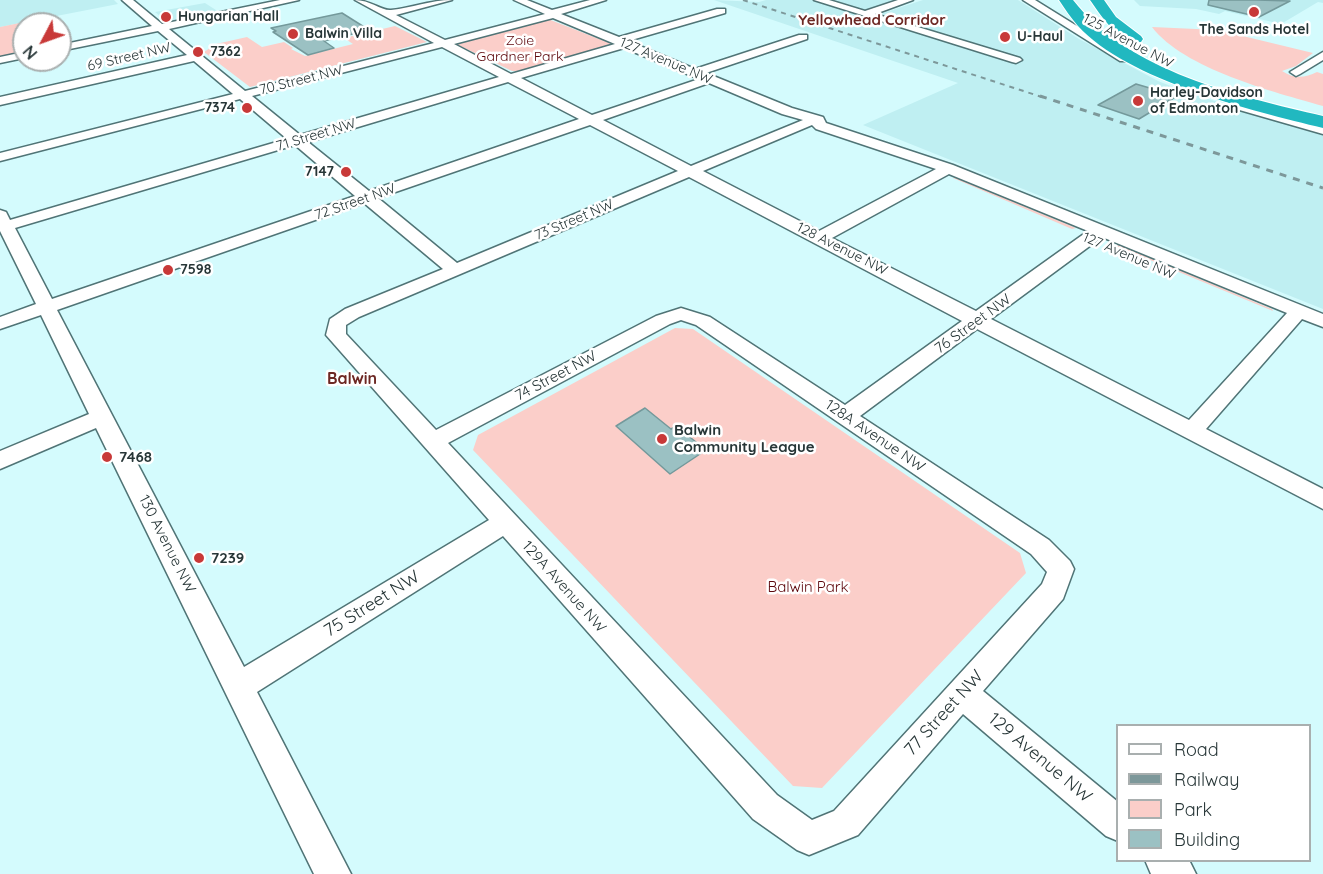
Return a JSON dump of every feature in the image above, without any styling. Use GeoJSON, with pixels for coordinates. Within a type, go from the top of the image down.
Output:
{"type":"FeatureCollection","features":[{"type":"Feature","properties":{"kind":"highway"},"geometry":{"type":"LineString","coordinates":[[1065,0],[1070,9],[1091,30],[1110,45],[1138,60],[1242,101],[1323,121]]}},
{"type":"Feature","properties":{"kind":"highway"},"geometry":{"type":"LineString","coordinates":[[1080,0],[1103,29],[1151,59],[1211,85],[1323,121]]}},
{"type":"Feature","properties":{"kind":"highway"},"geometry":{"type":"LineString","coordinates":[[1097,0],[1104,12],[1122,30],[1158,52],[1230,84],[1323,111]]}},
{"type":"Feature","properties":{"kind":"highway"},"geometry":{"type":"LineString","coordinates":[[1109,0],[1128,26],[1151,42]]}},
{"type":"Feature","properties":{"kind":"highway"},"geometry":{"type":"LineString","coordinates":[[1226,78],[1323,111]]}},
{"type":"Feature","properties":{"kind":"street"},"geometry":{"type":"LineString","coordinates":[[129,0],[240,95],[454,270]]}},
{"type":"Feature","properties":{"kind":"street"},"geometry":{"type":"LineString","coordinates":[[72,46],[294,0]]}},
{"type":"Feature","properties":{"kind":"street","name":"128 Avenue NW"},"geometry":{"type":"LineString","coordinates":[[360,0],[1323,500]]}},
{"type":"Feature","properties":{"kind":"street"},"geometry":{"type":"LineString","coordinates":[[386,14],[447,0]]}},
{"type":"Feature","properties":{"kind":"street","name":"127 Avenue NW"},"geometry":{"type":"LineString","coordinates":[[519,0],[813,120],[821,126],[942,171],[1294,317],[1323,337]]}},
{"type":"Feature","properties":{"kind":"street","name":"70 Street NW"},"geometry":{"type":"LineString","coordinates":[[0,157],[601,0]]}},
{"type":"Feature","properties":{"kind":"street"},"geometry":{"type":"LineString","coordinates":[[819,0],[1016,60]]}},
{"type":"Feature","properties":{"kind":"street"},"geometry":{"type":"LineString","coordinates":[[865,14],[908,0]]}},
{"type":"Feature","properties":{"kind":"street","name":"125 Avenue NW"},"geometry":{"type":"LineString","coordinates":[[1028,0],[1110,51],[1150,71],[1242,106],[1323,130]]}},
{"type":"Feature","properties":{"kind":"street","name":"71 Street NW"},"geometry":{"type":"LineString","coordinates":[[3,220],[297,141],[510,78],[721,11]]}},
{"type":"Feature","properties":{"kind":"street"},"geometry":{"type":"LineString","coordinates":[[694,72],[803,37]]}},
{"type":"Feature","properties":{"kind":"street","name":"69 Street NW"},"geometry":{"type":"LineString","coordinates":[[0,101],[195,57]]}},
{"type":"Feature","properties":{"kind":"street"},"geometry":{"type":"LineString","coordinates":[[1296,72],[1320,60]]}},
{"type":"Feature","properties":{"kind":"street","name":"72 Street NW"},"geometry":{"type":"LineString","coordinates":[[0,324],[710,79]]}},
{"type":"Feature","properties":{"kind":"street","name":"73 Street NW"},"geometry":{"type":"LineString","coordinates":[[337,322],[352,313],[813,120]]}},
{"type":"Feature","properties":{"kind":"street"},"geometry":{"type":"LineString","coordinates":[[819,238],[942,171]]}},
{"type":"Feature","properties":{"kind":"street","name":"130 Avenue NW"},"geometry":{"type":"LineString","coordinates":[[3,220],[104,416],[333,874]]}},
{"type":"Feature","properties":{"kind":"street","name":"76 Street NW"},"geometry":{"type":"LineString","coordinates":[[845,416],[1094,234]]}},
{"type":"Feature","properties":{"kind":"street","name":"128A Avenue NW"},"geometry":{"type":"LineString","coordinates":[[681,314],[702,321],[845,416],[1040,547],[1061,569]]}},
{"type":"Feature","properties":{"kind":"street","name":"74 Street NW"},"geometry":{"type":"LineString","coordinates":[[432,442],[663,320],[681,314]]}},
{"type":"Feature","properties":{"kind":"street"},"geometry":{"type":"LineString","coordinates":[[1192,431],[1294,317]]}},
{"type":"Feature","properties":{"kind":"street","name":"127 Avenue NW"},"geometry":{"type":"LineString","coordinates":[[1294,317],[1323,321]]}},
{"type":"Feature","properties":{"kind":"street","name":"129A Avenue NW"},"geometry":{"type":"LineString","coordinates":[[337,322],[336,335],[765,807],[809,838]]}},
{"type":"Feature","properties":{"kind":"street"},"geometry":{"type":"LineString","coordinates":[[0,460],[104,416]]}},
{"type":"Feature","properties":{"kind":"street","name":"75 Street NW"},"geometry":{"type":"LineString","coordinates":[[238,687],[505,522]]}},
{"type":"Feature","properties":{"kind":"street","name":"77 Street NW"},"geometry":{"type":"LineString","coordinates":[[809,838],[846,823],[1053,591],[1061,569]]}},
{"type":"Feature","properties":{"kind":"street","name":"129 Avenue NW"},"geometry":{"type":"LineString","coordinates":[[962,693],[1116,822]]}},
{"type":"Feature","properties":{"kind":"street"},"geometry":{"type":"LineString","coordinates":[[1163,862],[1178,874]]}},
{"type":"Feature","properties":{"kind":"shaded area"},"geometry":{"type":"Polygon","coordinates":[[[0,0],[114,0],[118,4],[72,13],[12,12],[12,25],[0,27],[0,0]]]}},
{"type":"Feature","properties":{"kind":"shaded area"},"geometry":{"type":"Polygon","coordinates":[[[714,0],[759,2],[812,0],[1018,63],[1024,60],[880,14],[923,0],[1018,0],[1079,39],[1158,81],[1191,94],[1323,133],[1323,309],[863,125],[958,83],[714,0]]]}},
{"type":"Feature","properties":{"kind":"shaded area"},"geometry":{"type":"Polygon","coordinates":[[[824,0],[896,0],[861,11],[824,0]]]}},
{"type":"Feature","properties":{"kind":"shaded area"},"geometry":{"type":"Polygon","coordinates":[[[1134,0],[1323,0],[1323,3],[1318,2],[1281,24],[1225,11],[1219,14],[1196,9],[1140,6],[1134,0]]]}},
{"type":"Feature","properties":{"kind":"shaded area"},"geometry":{"type":"Polygon","coordinates":[[[205,3],[219,12],[168,23],[155,12],[205,3]]]}},
{"type":"Feature","properties":{"kind":"green space","name":"Zoie Gardner Park"},"geometry":{"type":"Polygon","coordinates":[[[548,19],[612,44],[523,71],[512,71],[458,45],[459,41],[548,19]]]}},
{"type":"Feature","properties":{"kind":"green space"},"geometry":{"type":"Polygon","coordinates":[[[12,25],[12,54],[0,57],[0,27],[12,25]]]}},
{"type":"Feature","properties":{"kind":"green space"},"geometry":{"type":"Polygon","coordinates":[[[395,26],[427,42],[250,87],[204,52],[216,44],[247,37],[262,47],[284,42],[293,48],[291,49],[305,56],[353,44],[344,38],[395,26]]]}},
{"type":"Feature","properties":{"kind":"green space"},"geometry":{"type":"Polygon","coordinates":[[[1152,27],[1218,30],[1313,53],[1296,66],[1282,71],[1300,77],[1317,72],[1323,74],[1323,106],[1256,86],[1207,67],[1167,42],[1152,27]]]}},
{"type":"Feature","properties":{"kind":"green space"},"geometry":{"type":"Polygon","coordinates":[[[953,178],[956,178],[1076,228],[1072,229],[953,178]]]}},
{"type":"Feature","properties":{"kind":"green space"},"geometry":{"type":"Polygon","coordinates":[[[1119,245],[1272,309],[1273,311],[1116,246],[1119,245]]]}},
{"type":"Feature","properties":{"kind":"green space","name":"Balwin Park"},"geometry":{"type":"Polygon","coordinates":[[[675,328],[693,329],[1020,553],[1026,573],[822,788],[793,786],[473,450],[478,435],[675,328]]]}},
{"type":"Feature","properties":{"kind":"building","name":"The Sands Hotel"},"geometry":{"type":"Polygon","coordinates":[[[1209,0],[1290,1],[1259,17],[1208,5],[1209,0]]]}},
{"type":"Feature","properties":{"kind":"building","name":"Balwin Villa"},"geometry":{"type":"Polygon","coordinates":[[[342,13],[369,30],[324,41],[334,48],[308,55],[273,32],[276,31],[271,28],[342,13]]]}},
{"type":"Feature","properties":{"kind":"building","name":"Harley-Davidson of Edmonton"},"geometry":{"type":"Polygon","coordinates":[[[1136,84],[1177,96],[1139,119],[1098,105],[1136,84]]]}},
{"type":"Feature","properties":{"kind":"building","name":"Balwin Community League"},"geometry":{"type":"Polygon","coordinates":[[[645,408],[671,429],[676,426],[706,450],[670,474],[616,426],[645,408]]]}},
{"type":"Feature","properties":{"kind":"railway"},"geometry":{"type":"LineString","coordinates":[[743,0],[1045,98]]}},
{"type":"Feature","properties":{"kind":"railway"},"geometry":{"type":"LineString","coordinates":[[1040,96],[1323,188]]}},
{"type":"Feature","properties":{"kind":"place","name":"The Sands Hotel"},"geometry":{"type":"Point","coordinates":[1254,12]}},
{"type":"Feature","properties":{"kind":"place","name":"Hungarian Hall"},"geometry":{"type":"Point","coordinates":[166,17]}},
{"type":"Feature","properties":{"kind":"place","name":"Balwin Villa"},"geometry":{"type":"Point","coordinates":[293,34]}},
{"type":"Feature","properties":{"kind":"place","name":"U-Haul"},"geometry":{"type":"Point","coordinates":[1005,37]}},
{"type":"Feature","properties":{"kind":"place","name":"7362"},"geometry":{"type":"Point","coordinates":[198,52]}},
{"type":"Feature","properties":{"kind":"place","name":"Harley-Davidson of Edmonton"},"geometry":{"type":"Point","coordinates":[1138,101]}},
{"type":"Feature","properties":{"kind":"place","name":"7374"},"geometry":{"type":"Point","coordinates":[247,108]}},
{"type":"Feature","properties":{"kind":"place","name":"7147"},"geometry":{"type":"Point","coordinates":[346,172]}},
{"type":"Feature","properties":{"kind":"place","name":"7598"},"geometry":{"type":"Point","coordinates":[168,270]}},
{"type":"Feature","properties":{"kind":"place","name":"Balwin Community League"},"geometry":{"type":"Point","coordinates":[662,439]}},
{"type":"Feature","properties":{"kind":"place","name":"7468"},"geometry":{"type":"Point","coordinates":[107,457]}},
{"type":"Feature","properties":{"kind":"place","name":"7239"},"geometry":{"type":"Point","coordinates":[199,558]}},
{"type":"Feature","properties":{"kind":"district","name":"Yellowhead Corridor"},"geometry":{"type":"Point","coordinates":[872,20]}},
{"type":"Feature","properties":{"kind":"district","name":"Balwin"},"geometry":{"type":"Point","coordinates":[352,379]}}]}
